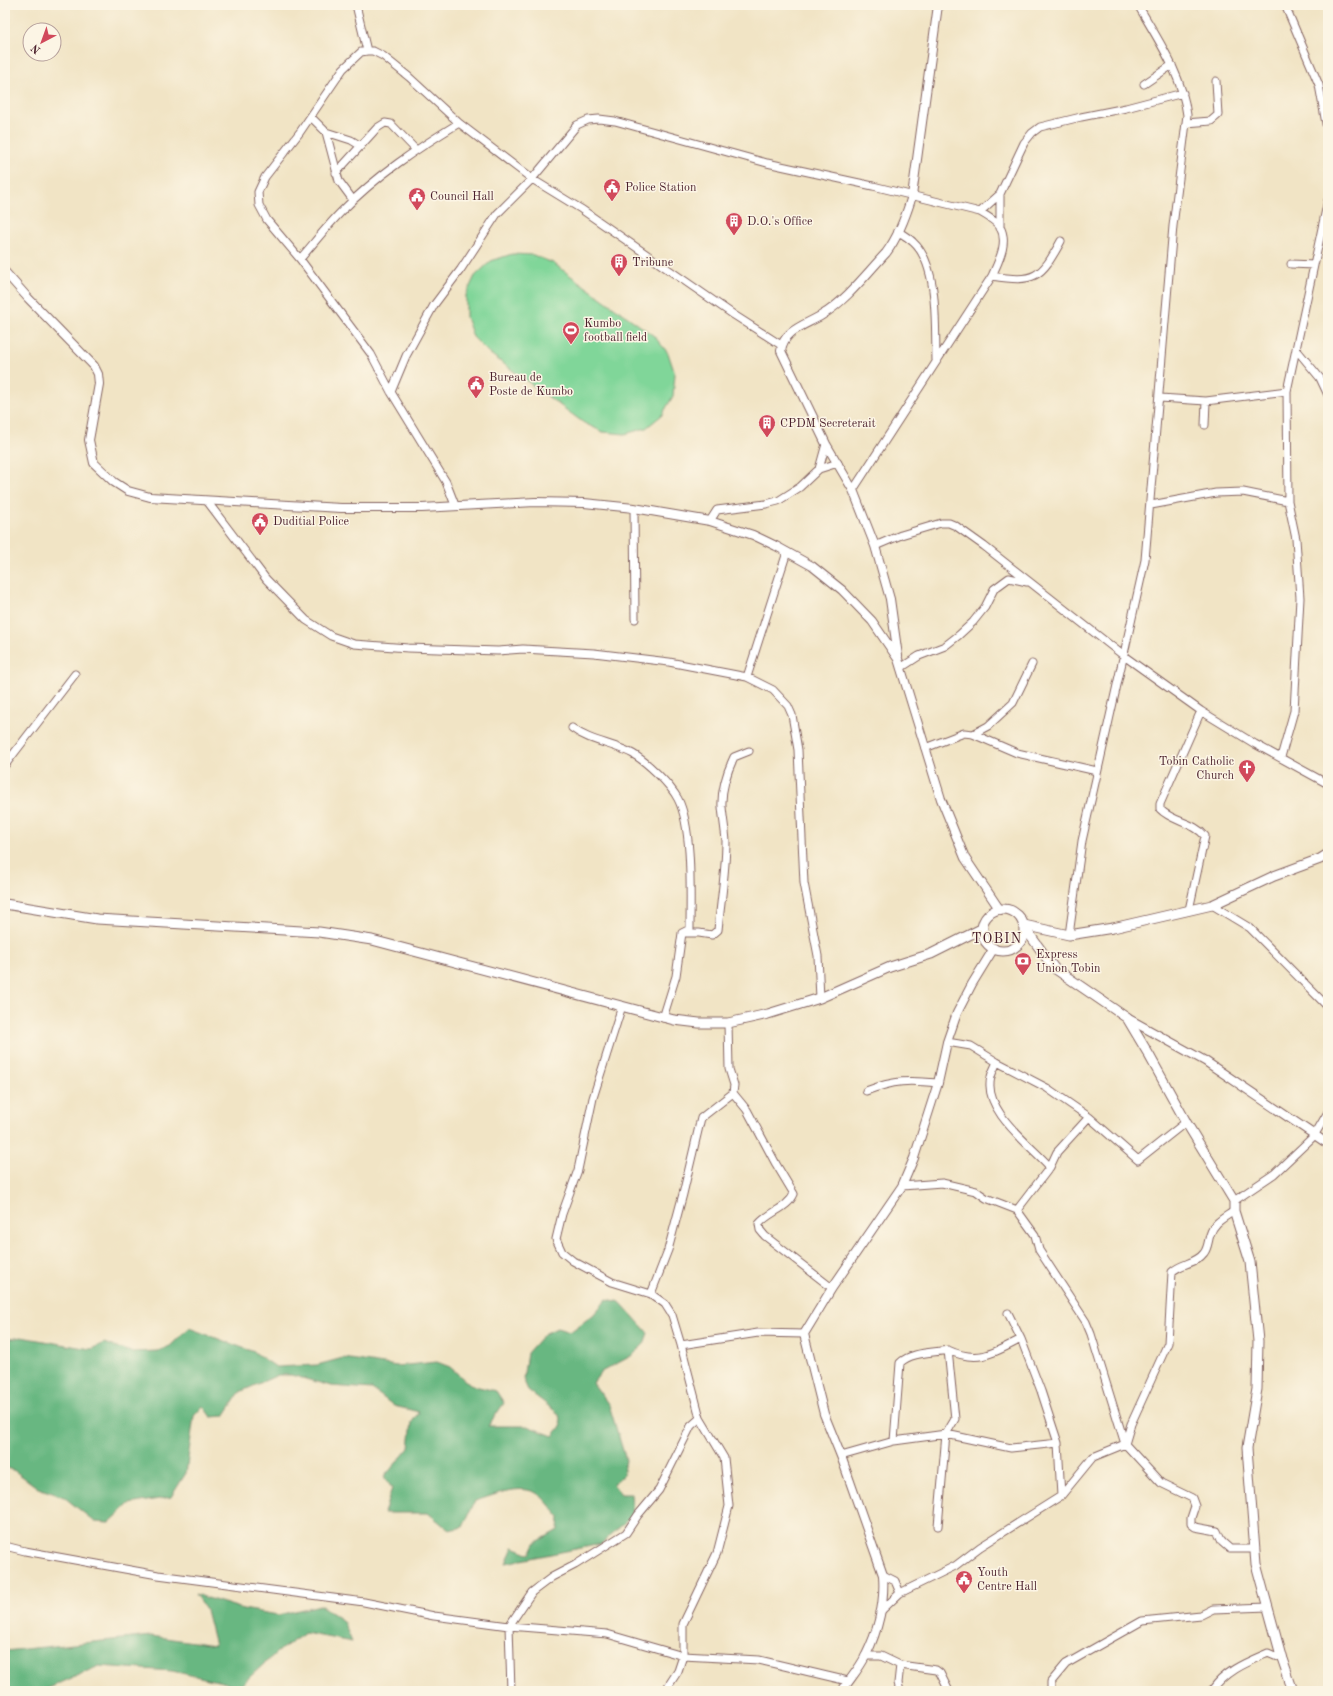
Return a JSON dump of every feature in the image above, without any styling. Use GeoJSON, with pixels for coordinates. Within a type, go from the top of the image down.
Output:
{"type":"FeatureCollection","features":[{"type":"Feature","properties":{"kind":"main road"},"geometry":{"type":"LineString","coordinates":[[1024,926],[1070,935],[1113,928],[1212,905],[1274,876],[1320,859],[1328,854]]}},
{"type":"Feature","properties":{"kind":"main road"},"geometry":{"type":"LineString","coordinates":[[5,904],[97,919],[318,932],[372,940],[663,1018],[699,1024],[728,1023],[768,1014],[820,998],[890,967],[931,954],[983,928]]}},
{"type":"Feature","properties":{"kind":"main road"},"geometry":{"type":"LineString","coordinates":[[1024,926],[1023,939],[1016,948],[1005,951],[994,948],[985,940],[983,928],[988,916],[1000,910],[1015,913],[1022,920],[1024,926],[1054,968],[1127,1018],[1150,1055],[1186,1122],[1234,1201],[1234,1211],[1250,1262],[1258,1341],[1258,1389],[1247,1448],[1256,1564],[1282,1659],[1294,1691]]}},
{"type":"Feature","properties":{"kind":"street"},"geometry":{"type":"LineString","coordinates":[[356,5],[367,51]]}},
{"type":"Feature","properties":{"kind":"street"},"geometry":{"type":"LineString","coordinates":[[898,659],[890,599],[875,546],[853,490],[826,444],[782,357],[781,345],[790,332],[823,315],[844,297],[886,253],[907,212],[912,196],[938,5]]}},
{"type":"Feature","properties":{"kind":"street"},"geometry":{"type":"LineString","coordinates":[[1070,935],[1082,841],[1145,560],[1160,398],[1173,226],[1186,123],[1183,93],[1180,81],[1138,5]]}},
{"type":"Feature","properties":{"kind":"street"},"geometry":{"type":"LineString","coordinates":[[1285,5],[1319,85],[1328,135]]}},
{"type":"Feature","properties":{"kind":"street"},"geometry":{"type":"LineString","coordinates":[[455,505],[441,474],[391,392],[371,354],[300,259],[267,220],[259,205],[258,192],[264,177],[310,117],[344,69],[355,57],[367,51],[383,56],[409,76],[459,123],[532,179],[580,209],[734,315],[781,345]]}},
{"type":"Feature","properties":{"kind":"street"},"geometry":{"type":"LineString","coordinates":[[1144,84],[1172,65]]}},
{"type":"Feature","properties":{"kind":"street"},"geometry":{"type":"LineString","coordinates":[[1186,123],[1211,121],[1218,116],[1216,80]]}},
{"type":"Feature","properties":{"kind":"street"},"geometry":{"type":"LineString","coordinates":[[980,212],[1000,194],[1024,143],[1032,133],[1040,127],[1126,108],[1183,93]]}},
{"type":"Feature","properties":{"kind":"street"},"geometry":{"type":"LineString","coordinates":[[310,117],[326,132],[350,140],[361,146]]}},
{"type":"Feature","properties":{"kind":"street"},"geometry":{"type":"LineString","coordinates":[[391,392],[406,356],[434,306],[461,269],[497,214],[532,179],[577,125],[588,120],[599,119],[615,121],[767,163],[873,186],[980,212],[992,219],[1000,228]]}},
{"type":"Feature","properties":{"kind":"street"},"geometry":{"type":"LineString","coordinates":[[336,173],[377,128],[385,123],[391,124],[416,150]]}},
{"type":"Feature","properties":{"kind":"street"},"geometry":{"type":"LineString","coordinates":[[300,259],[353,200],[374,182],[416,150],[459,123]]}},
{"type":"Feature","properties":{"kind":"street"},"geometry":{"type":"LineString","coordinates":[[326,132],[339,181],[353,200]]}},
{"type":"Feature","properties":{"kind":"street"},"geometry":{"type":"LineString","coordinates":[[853,490],[936,360],[992,276],[1002,253],[1003,239],[1000,228],[1000,194]]}},
{"type":"Feature","properties":{"kind":"street"},"geometry":{"type":"LineString","coordinates":[[1280,757],[1294,711],[1300,598],[1296,539],[1288,501],[1287,391],[1328,200]]}},
{"type":"Feature","properties":{"kind":"street"},"geometry":{"type":"LineString","coordinates":[[898,231],[914,242],[926,261],[934,291],[936,360]]}},
{"type":"Feature","properties":{"kind":"street"},"geometry":{"type":"LineString","coordinates":[[992,276],[1005,278],[1029,278],[1041,272],[1049,262],[1061,241]]}},
{"type":"Feature","properties":{"kind":"street"},"geometry":{"type":"LineString","coordinates":[[1291,264],[1314,265]]}},
{"type":"Feature","properties":{"kind":"street"},"geometry":{"type":"LineString","coordinates":[[5,272],[94,366],[98,374],[99,384],[89,440],[94,463],[114,482],[128,491],[150,497],[341,508],[422,508],[455,505],[584,502],[634,508],[710,521],[753,535],[812,566],[842,590],[872,621],[898,659],[902,667],[941,799],[965,858],[1000,910]]}},
{"type":"Feature","properties":{"kind":"street"},"geometry":{"type":"LineString","coordinates":[[1296,349],[1320,378],[1328,395]]}},
{"type":"Feature","properties":{"kind":"street"},"geometry":{"type":"LineString","coordinates":[[1160,398],[1206,402],[1287,391]]}},
{"type":"Feature","properties":{"kind":"street"},"geometry":{"type":"LineString","coordinates":[[1205,425],[1206,402]]}},
{"type":"Feature","properties":{"kind":"street"},"geometry":{"type":"LineString","coordinates":[[819,469],[826,444]]}},
{"type":"Feature","properties":{"kind":"street"},"geometry":{"type":"LineString","coordinates":[[710,521],[717,510],[766,504],[778,501],[800,487],[819,469],[838,463]]}},
{"type":"Feature","properties":{"kind":"street"},"geometry":{"type":"LineString","coordinates":[[1151,505],[1216,493],[1243,492],[1288,501]]}},
{"type":"Feature","properties":{"kind":"street"},"geometry":{"type":"LineString","coordinates":[[207,501],[266,579],[306,620],[331,636],[354,644],[408,648],[498,651],[523,649],[594,653],[669,662],[747,677],[773,690],[788,706],[792,715],[798,750],[804,883],[818,956],[820,998]]}},
{"type":"Feature","properties":{"kind":"street"},"geometry":{"type":"LineString","coordinates":[[634,508],[635,619]]}},
{"type":"Feature","properties":{"kind":"street"},"geometry":{"type":"LineString","coordinates":[[875,546],[901,535],[941,523],[948,523],[984,546],[1124,656],[1201,711],[1255,744],[1328,784]]}},
{"type":"Feature","properties":{"kind":"street"},"geometry":{"type":"LineString","coordinates":[[747,677],[787,552]]}},
{"type":"Feature","properties":{"kind":"street"},"geometry":{"type":"LineString","coordinates":[[902,667],[919,656],[945,646],[959,635],[973,622],[984,607],[994,589],[1010,578],[1029,582]]}},
{"type":"Feature","properties":{"kind":"street"},"geometry":{"type":"LineString","coordinates":[[973,734],[988,726],[1013,703],[1032,664]]}},
{"type":"Feature","properties":{"kind":"street"},"geometry":{"type":"LineString","coordinates":[[5,765],[75,674]]}},
{"type":"Feature","properties":{"kind":"street"},"geometry":{"type":"LineString","coordinates":[[1189,910],[1205,836],[1201,831],[1164,814],[1160,809],[1160,804],[1201,711]]}},
{"type":"Feature","properties":{"kind":"street"},"geometry":{"type":"LineString","coordinates":[[572,728],[580,735],[616,745],[634,755],[653,770],[678,799],[685,821],[689,853],[691,895],[690,929],[682,932]]}},
{"type":"Feature","properties":{"kind":"street"},"geometry":{"type":"LineString","coordinates":[[925,748],[964,733],[973,734],[1017,753],[1097,771]]}},
{"type":"Feature","properties":{"kind":"street"},"geometry":{"type":"LineString","coordinates":[[682,932],[712,935],[718,930],[724,878],[726,841],[722,806],[723,788],[728,769],[734,757],[749,751]]}},
{"type":"Feature","properties":{"kind":"street"},"geometry":{"type":"LineString","coordinates":[[1212,905],[1250,928],[1328,1007]]}},
{"type":"Feature","properties":{"kind":"street"},"geometry":{"type":"LineString","coordinates":[[663,1018],[676,976],[682,932]]}},
{"type":"Feature","properties":{"kind":"street"},"geometry":{"type":"LineString","coordinates":[[842,1691],[865,1656],[876,1634],[884,1594],[884,1575],[841,1456],[824,1414],[804,1334],[832,1288],[902,1186],[914,1158],[938,1083],[947,1042],[957,1013],[972,984],[994,948]]}},
{"type":"Feature","properties":{"kind":"street"},"geometry":{"type":"LineString","coordinates":[[622,1006],[593,1098],[578,1170],[562,1214],[556,1238],[562,1252],[573,1261],[612,1282],[651,1294],[665,1304],[672,1315],[700,1418],[724,1458],[729,1506],[717,1553],[683,1624],[683,1656],[678,1671],[665,1691]]}},
{"type":"Feature","properties":{"kind":"street"},"geometry":{"type":"LineString","coordinates":[[1127,1018],[1205,1061],[1328,1144]]}},
{"type":"Feature","properties":{"kind":"street"},"geometry":{"type":"LineString","coordinates":[[651,1294],[668,1250],[701,1118],[733,1093],[734,1085],[728,1062],[728,1023]]}},
{"type":"Feature","properties":{"kind":"street"},"geometry":{"type":"LineString","coordinates":[[947,1042],[971,1046],[997,1062],[1047,1088],[1089,1118],[1138,1160],[1186,1122]]}},
{"type":"Feature","properties":{"kind":"street"},"geometry":{"type":"LineString","coordinates":[[997,1062],[991,1078],[991,1091],[994,1103],[1003,1118],[1050,1167]]}},
{"type":"Feature","properties":{"kind":"street"},"geometry":{"type":"LineString","coordinates":[[866,1091],[898,1081],[912,1080],[938,1083]]}},
{"type":"Feature","properties":{"kind":"street"},"geometry":{"type":"LineString","coordinates":[[733,1093],[747,1110],[794,1194],[792,1200],[763,1219],[759,1224],[760,1230],[765,1236],[832,1288]]}},
{"type":"Feature","properties":{"kind":"street"},"geometry":{"type":"LineString","coordinates":[[1234,1201],[1274,1174],[1314,1136],[1328,1112]]}},
{"type":"Feature","properties":{"kind":"street"},"geometry":{"type":"LineString","coordinates":[[1017,1210],[1050,1167],[1057,1152],[1089,1118]]}},
{"type":"Feature","properties":{"kind":"street"},"geometry":{"type":"LineString","coordinates":[[902,1186],[942,1183],[976,1191],[986,1198],[1017,1210],[1035,1235],[1039,1250],[1089,1328],[1125,1444],[1161,1483],[1192,1498],[1195,1506],[1191,1518],[1192,1524],[1217,1531],[1222,1542],[1230,1549],[1255,1549]]}},
{"type":"Feature","properties":{"kind":"street"},"geometry":{"type":"LineString","coordinates":[[880,1612],[900,1593],[955,1566],[980,1547],[1061,1496],[1093,1458],[1125,1444],[1131,1424],[1168,1343],[1170,1277],[1172,1272],[1177,1268],[1190,1263],[1204,1253],[1208,1247],[1212,1229],[1216,1223],[1234,1211]]}},
{"type":"Feature","properties":{"kind":"street"},"geometry":{"type":"LineString","coordinates":[[1008,1313],[1021,1339],[1041,1391],[1058,1443],[1061,1496]]}},
{"type":"Feature","properties":{"kind":"street"},"geometry":{"type":"LineString","coordinates":[[681,1345],[758,1333],[804,1334]]}},
{"type":"Feature","properties":{"kind":"street"},"geometry":{"type":"LineString","coordinates":[[894,1441],[900,1363],[905,1358],[948,1350],[960,1356],[982,1357],[1021,1339]]}},
{"type":"Feature","properties":{"kind":"street"},"geometry":{"type":"LineString","coordinates":[[938,1526],[946,1434],[955,1419],[948,1350]]}},
{"type":"Feature","properties":{"kind":"street"},"geometry":{"type":"LineString","coordinates":[[512,1691],[509,1626],[532,1592],[552,1577],[575,1565],[626,1533],[638,1515],[659,1490],[691,1426],[700,1418]]}},
{"type":"Feature","properties":{"kind":"street"},"geometry":{"type":"LineString","coordinates":[[841,1456],[894,1441],[946,1434],[1011,1448],[1058,1443]]}},
{"type":"Feature","properties":{"kind":"street"},"geometry":{"type":"LineString","coordinates":[[5,1546],[158,1575],[357,1601],[434,1616],[509,1626],[607,1634],[683,1656],[759,1660],[848,1681]]}},
{"type":"Feature","properties":{"kind":"street"},"geometry":{"type":"LineString","coordinates":[[884,1575],[895,1581],[900,1593]]}},
{"type":"Feature","properties":{"kind":"street"},"geometry":{"type":"LineString","coordinates":[[1051,1691],[1051,1682],[1066,1664],[1142,1621],[1201,1615],[1213,1609],[1268,1607]]}},
{"type":"Feature","properties":{"kind":"street"},"geometry":{"type":"LineString","coordinates":[[1211,1691],[1224,1675],[1244,1663],[1268,1653],[1282,1659]]}},
{"type":"Feature","properties":{"kind":"street"},"geometry":{"type":"LineString","coordinates":[[865,1656],[881,1656],[900,1665],[936,1670],[940,1674],[948,1691]]}},
{"type":"Feature","properties":{"kind":"street"},"geometry":{"type":"LineString","coordinates":[[900,1665],[898,1683],[900,1691]]}},
{"type":"Feature","properties":{"kind":"green space","name":"Kumbo football field"},"geometry":{"type":"Polygon","coordinates":[[[512,254],[533,255],[553,263],[654,336],[668,353],[675,374],[673,396],[662,415],[646,428],[625,434],[603,432],[584,423],[489,353],[473,337],[466,317],[466,295],[475,276],[491,261],[512,254]]]}},
{"type":"Feature","properties":{"kind":"green space"},"geometry":{"type":"Polygon","coordinates":[[[607,1299],[620,1302],[648,1333],[644,1344],[633,1355],[601,1372],[593,1383],[609,1405],[626,1460],[623,1475],[613,1484],[621,1494],[631,1494],[633,1515],[601,1544],[506,1563],[513,1547],[530,1554],[535,1543],[558,1530],[559,1517],[543,1498],[528,1490],[510,1490],[475,1501],[463,1527],[449,1530],[428,1513],[384,1513],[392,1488],[384,1477],[409,1448],[412,1422],[419,1412],[394,1406],[372,1389],[331,1386],[291,1375],[278,1375],[240,1392],[224,1416],[211,1417],[203,1406],[194,1416],[186,1473],[171,1497],[129,1504],[109,1523],[95,1522],[64,1497],[38,1488],[15,1471],[5,1467],[5,1340],[21,1337],[91,1349],[104,1343],[131,1352],[158,1351],[170,1346],[189,1328],[254,1352],[276,1367],[317,1365],[343,1358],[397,1366],[437,1362],[450,1367],[470,1385],[496,1391],[504,1403],[488,1426],[527,1426],[553,1436],[561,1426],[559,1414],[528,1390],[523,1379],[527,1353],[544,1334],[557,1328],[570,1332],[593,1315],[607,1299]]]}},
{"type":"Feature","properties":{"kind":"green space"},"geometry":{"type":"Polygon","coordinates":[[[195,1594],[243,1609],[278,1615],[320,1605],[343,1621],[352,1642],[305,1633],[277,1652],[240,1686],[172,1671],[99,1666],[42,1691],[5,1691],[5,1651],[151,1636],[215,1645],[206,1610],[195,1594]]]}},
{"type":"Feature","properties":{"kind":"place","name":"Police Station"},"geometry":{"type":"Point","coordinates":[612,202]}},
{"type":"Feature","properties":{"kind":"place","name":"Council Hall"},"geometry":{"type":"Point","coordinates":[417,211]}},
{"type":"Feature","properties":{"kind":"place","name":"D.O.'s Office"},"geometry":{"type":"Point","coordinates":[734,236]}},
{"type":"Feature","properties":{"kind":"place","name":"Tribune"},"geometry":{"type":"Point","coordinates":[619,277]}},
{"type":"Feature","properties":{"kind":"place","name":"Kumbo football field"},"geometry":{"type":"Point","coordinates":[571,345]}},
{"type":"Feature","properties":{"kind":"place","name":"Bureau de Poste de Kumbo"},"geometry":{"type":"Point","coordinates":[476,399]}},
{"type":"Feature","properties":{"kind":"place","name":"CPDM Secreterait"},"geometry":{"type":"Point","coordinates":[767,438]}},
{"type":"Feature","properties":{"kind":"place","name":"Duditial Police"},"geometry":{"type":"Point","coordinates":[260,536]}},
{"type":"Feature","properties":{"kind":"place","name":"Tobin Catholic Church"},"geometry":{"type":"Point","coordinates":[1247,783]}},
{"type":"Feature","properties":{"kind":"place","name":"Express Union Tobin"},"geometry":{"type":"Point","coordinates":[1023,976]}},
{"type":"Feature","properties":{"kind":"place","name":"Youth Centre Hall"},"geometry":{"type":"Point","coordinates":[964,1594]}},
{"type":"Feature","properties":{"kind":"district","name":"TOBIN"},"geometry":{"type":"Point","coordinates":[997,938]}}]}
